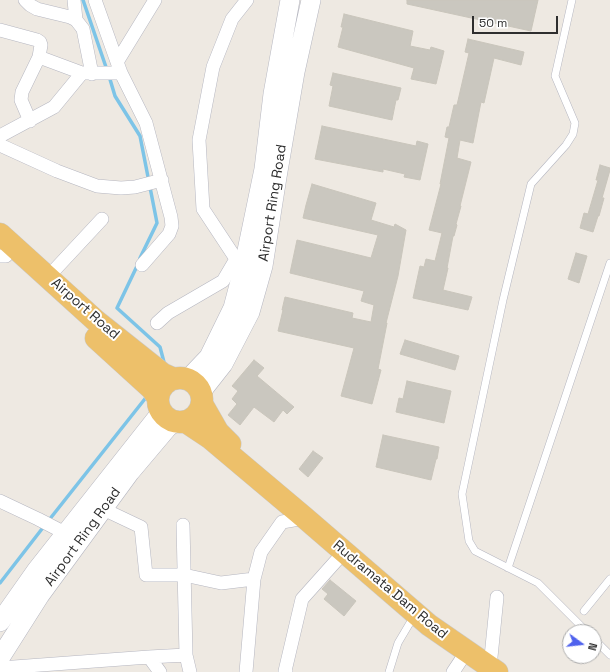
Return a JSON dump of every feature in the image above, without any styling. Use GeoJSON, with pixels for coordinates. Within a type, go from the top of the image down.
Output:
{"type":"FeatureCollection","features":[{"type":"Feature","properties":{"kind":"highway","name":"Airport Road"},"geometry":{"type":"LineString","coordinates":[[0,234],[95,320],[163,374],[191,389]]}},
{"type":"Feature","properties":{"kind":"highway","name":"Airport Road"},"geometry":{"type":"LineString","coordinates":[[2,254],[152,389],[184,420],[305,518]]}},
{"type":"Feature","properties":{"kind":"highway"},"geometry":{"type":"LineString","coordinates":[[168,382],[191,389],[200,410],[197,416],[192,420],[184,420],[160,392],[163,386],[168,382]]}},
{"type":"Feature","properties":{"kind":"highway","name":"Rudramata Dam Road"},"geometry":{"type":"LineString","coordinates":[[305,518],[429,625],[494,669]]}},
{"type":"Feature","properties":{"kind":"main road","name":"Airport Ring Road"},"geometry":{"type":"LineString","coordinates":[[191,389],[209,357],[233,308],[243,270],[264,169],[274,94],[290,0]]}},
{"type":"Feature","properties":{"kind":"main road","name":"Airport Ring Road"},"geometry":{"type":"LineString","coordinates":[[191,389],[223,364],[250,312],[263,266],[295,72],[311,0]]}},
{"type":"Feature","properties":{"kind":"main road"},"geometry":{"type":"LineString","coordinates":[[143,457],[158,444],[177,433],[192,432],[184,420],[211,414],[210,396],[214,380],[223,364]]}},
{"type":"Feature","properties":{"kind":"main road","name":"Airport Ring Road"},"geometry":{"type":"LineString","coordinates":[[0,622],[36,571],[51,525],[156,419],[184,420]]}},
{"type":"Feature","properties":{"kind":"main road","name":"Airport Ring Road"},"geometry":{"type":"LineString","coordinates":[[0,658],[40,595],[130,472],[168,427],[184,420]]}},
{"type":"Feature","properties":{"kind":"street"},"geometry":{"type":"LineString","coordinates":[[25,0],[37,10],[70,17],[76,20],[83,29],[104,71],[146,123],[153,183],[171,217],[172,226],[169,234],[142,265]]}},
{"type":"Feature","properties":{"kind":"street"},"geometry":{"type":"LineString","coordinates":[[74,0],[76,20]]}},
{"type":"Feature","properties":{"kind":"street"},"geometry":{"type":"LineString","coordinates":[[95,0],[104,71]]}},
{"type":"Feature","properties":{"kind":"street"},"geometry":{"type":"LineString","coordinates":[[0,136],[54,108],[104,71],[155,0]]}},
{"type":"Feature","properties":{"kind":"street"},"geometry":{"type":"LineString","coordinates":[[157,322],[168,313],[223,281],[236,259],[203,208],[199,140],[212,67],[232,19],[247,0]]}},
{"type":"Feature","properties":{"kind":"street"},"geometry":{"type":"LineString","coordinates":[[0,30],[37,40],[41,45],[39,57],[22,92],[22,100],[30,121]]}},
{"type":"Feature","properties":{"kind":"street"},"geometry":{"type":"LineString","coordinates":[[39,57],[104,71]]}},
{"type":"Feature","properties":{"kind":"street"},"geometry":{"type":"LineString","coordinates":[[0,144],[57,171],[97,186],[121,188],[153,183]]}},
{"type":"Feature","properties":{"kind":"street"},"geometry":{"type":"LineString","coordinates":[[48,277],[102,219]]}},
{"type":"Feature","properties":{"kind":"street"},"geometry":{"type":"LineString","coordinates":[[0,501],[51,525]]}},
{"type":"Feature","properties":{"kind":"street"},"geometry":{"type":"LineString","coordinates":[[103,509],[141,527],[146,575],[184,575],[221,583],[254,579]]}},
{"type":"Feature","properties":{"kind":"street"},"geometry":{"type":"LineString","coordinates":[[246,672],[254,579],[261,552],[282,522],[305,518]]}},
{"type":"Feature","properties":{"kind":"street"},"geometry":{"type":"LineString","coordinates":[[183,524],[186,655],[190,672]]}},
{"type":"Feature","properties":{"kind":"street"},"geometry":{"type":"LineString","coordinates":[[286,672],[302,599],[344,552]]}},
{"type":"Feature","properties":{"kind":"street"},"geometry":{"type":"LineString","coordinates":[[494,669],[497,597]]}},
{"type":"Feature","properties":{"kind":"street"},"geometry":{"type":"LineString","coordinates":[[453,672],[466,651]]}},
{"type":"Feature","properties":{"kind":"street"},"geometry":{"type":"LineString","coordinates":[[0,668],[101,666],[149,657],[186,655]]}},
{"type":"Feature","properties":{"kind":"street"},"geometry":{"type":"LineString","coordinates":[[149,657],[160,672]]}},
{"type":"Feature","properties":{"kind":"lane"},"geometry":{"type":"LineString","coordinates":[[572,0],[555,76],[575,123],[573,134],[566,145],[531,184],[462,494],[469,541],[475,551],[538,583],[579,624]]}},
{"type":"Feature","properties":{"kind":"lane"},"geometry":{"type":"LineString","coordinates":[[508,568],[610,263]]}},
{"type":"Feature","properties":{"kind":"lane"},"geometry":{"type":"LineString","coordinates":[[584,611],[610,580]]}},
{"type":"Feature","properties":{"kind":"lane"},"geometry":{"type":"LineString","coordinates":[[389,672],[398,643],[416,613]]}},
{"type":"Feature","properties":{"kind":"lane"},"geometry":{"type":"LineString","coordinates":[[602,647],[610,655]]}},
{"type":"Feature","properties":{"kind":"building"},"geometry":{"type":"Polygon","coordinates":[[[407,0],[538,0],[531,31],[407,4],[407,0]]]}},
{"type":"Feature","properties":{"kind":"building"},"geometry":{"type":"Polygon","coordinates":[[[344,14],[413,31],[410,46],[430,50],[431,47],[444,51],[436,84],[411,79],[414,68],[338,47],[343,27],[341,27],[344,14]]]}},
{"type":"Feature","properties":{"kind":"building"},"geometry":{"type":"Polygon","coordinates":[[[468,39],[524,52],[521,65],[494,58],[484,103],[481,102],[473,143],[460,140],[457,158],[471,162],[457,225],[453,236],[443,290],[472,297],[468,310],[413,298],[420,266],[424,267],[426,259],[435,261],[442,233],[429,230],[441,184],[449,138],[445,137],[447,127],[449,127],[454,105],[457,105],[469,53],[465,52],[468,39]]]}},
{"type":"Feature","properties":{"kind":"building"},"geometry":{"type":"Polygon","coordinates":[[[333,73],[401,88],[398,100],[396,100],[392,120],[329,106],[333,86],[330,85],[333,73]]]}},
{"type":"Feature","properties":{"kind":"building"},"geometry":{"type":"Polygon","coordinates":[[[322,126],[416,146],[417,141],[428,144],[420,180],[404,177],[405,174],[383,169],[383,172],[315,159],[322,126]]]}},
{"type":"Feature","properties":{"kind":"building"},"geometry":{"type":"Polygon","coordinates":[[[600,165],[610,168],[610,170],[602,198],[604,198],[593,232],[580,228],[584,213],[588,214],[598,180],[596,180],[600,165]]]}},
{"type":"Feature","properties":{"kind":"building"},"geometry":{"type":"Polygon","coordinates":[[[312,184],[376,203],[371,220],[394,227],[395,224],[406,230],[398,276],[386,323],[378,369],[381,370],[372,404],[341,396],[354,348],[278,331],[285,297],[353,313],[352,318],[371,322],[374,305],[361,301],[364,291],[290,273],[297,240],[371,258],[378,235],[303,218],[312,184]]]}},
{"type":"Feature","properties":{"kind":"building"},"geometry":{"type":"Polygon","coordinates":[[[576,253],[587,256],[579,283],[568,279],[576,253]]]}},
{"type":"Feature","properties":{"kind":"building"},"geometry":{"type":"Polygon","coordinates":[[[405,340],[459,356],[455,370],[400,354],[405,340]]]}},
{"type":"Feature","properties":{"kind":"building"},"geometry":{"type":"Polygon","coordinates":[[[254,360],[264,368],[257,376],[294,407],[287,414],[283,410],[274,422],[254,407],[240,425],[228,415],[237,404],[232,399],[238,391],[232,386],[254,360]]]}},
{"type":"Feature","properties":{"kind":"building"},"geometry":{"type":"Polygon","coordinates":[[[407,381],[451,391],[444,423],[396,412],[399,398],[403,399],[407,381]]]}},
{"type":"Feature","properties":{"kind":"building"},"geometry":{"type":"Polygon","coordinates":[[[383,435],[439,447],[431,480],[376,467],[383,435]]]}},
{"type":"Feature","properties":{"kind":"building"},"geometry":{"type":"Polygon","coordinates":[[[313,451],[323,458],[308,477],[299,469],[313,451]]]}},
{"type":"Feature","properties":{"kind":"building"},"geometry":{"type":"Polygon","coordinates":[[[330,580],[356,601],[344,616],[324,599],[328,594],[322,589],[330,580]]]}},
{"type":"Feature","properties":{"kind":"waterway"},"geometry":{"type":"LineString","coordinates":[[83,0],[107,70]]}},
{"type":"Feature","properties":{"kind":"waterway"},"geometry":{"type":"LineString","coordinates":[[109,76],[115,96],[140,136],[157,223],[140,258]]}},
{"type":"Feature","properties":{"kind":"waterway"},"geometry":{"type":"LineString","coordinates":[[138,264],[117,308],[160,347],[165,366]]}},
{"type":"Feature","properties":{"kind":"waterway"},"geometry":{"type":"LineString","coordinates":[[49,520],[148,395]]}},
{"type":"Feature","properties":{"kind":"waterway"},"geometry":{"type":"LineString","coordinates":[[0,583],[45,525]]}}]}
